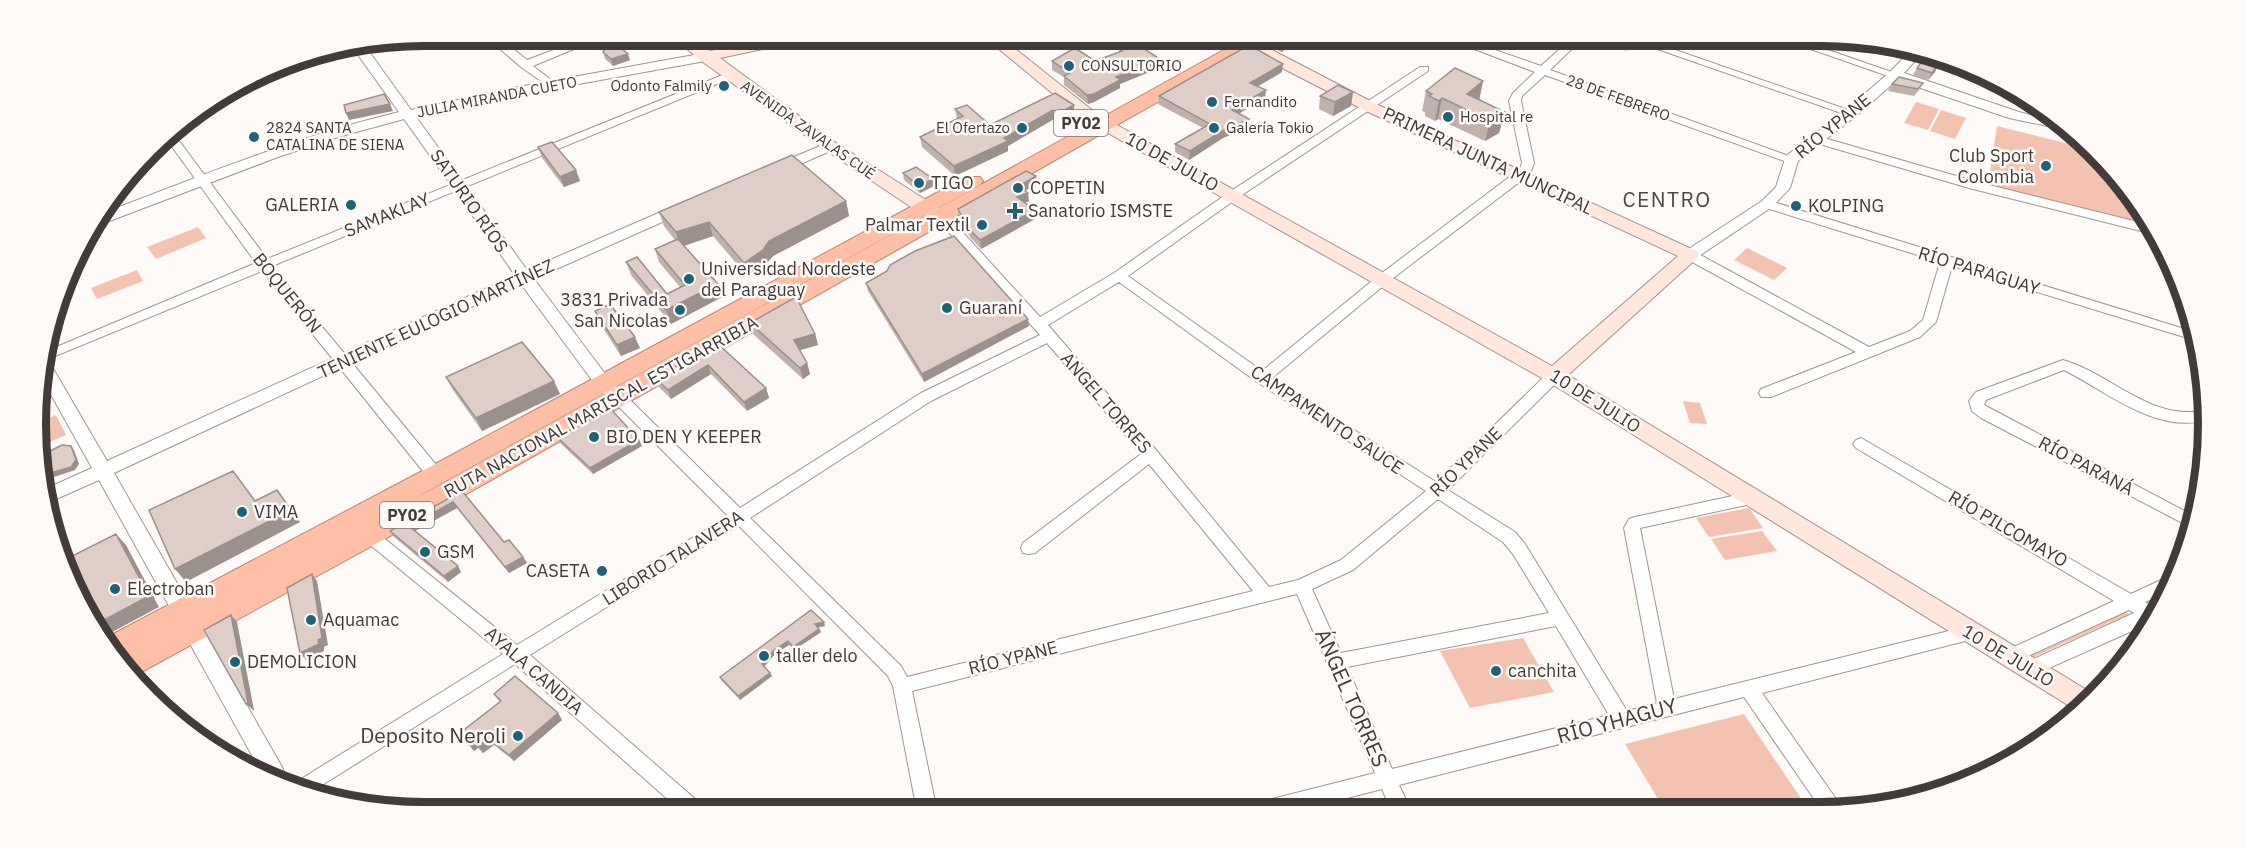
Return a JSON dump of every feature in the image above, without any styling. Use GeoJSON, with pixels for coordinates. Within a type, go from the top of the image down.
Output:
{"type":"FeatureCollection","features":[{"type":"Feature","properties":{"kind":"highway","name":"RUTA NACIONAL MARISCAL ESTIGARRIBIA"},"geometry":{"type":"LineString","coordinates":[[119,646],[189,621],[369,535],[610,390],[1229,46]]}},
{"type":"Feature","properties":{"kind":"highway","name":"RUTA NACIONAL MARISCAL ESTIGARRIBIA"},"geometry":{"type":"LineString","coordinates":[[131,662],[189,621],[436,476],[610,390]]}},
{"type":"Feature","properties":{"kind":"main road","name":"AVENIDA ZAVALAS CUÉ"},"geometry":{"type":"LineString","coordinates":[[691,46],[830,146],[933,212]]}},
{"type":"Feature","properties":{"kind":"main road","name":"JULIA MIRANDA CUETO"},"geometry":{"type":"LineString","coordinates":[[705,57],[757,46]]}},
{"type":"Feature","properties":{"kind":"main road","name":"10 DE JULIO"},"geometry":{"type":"LineString","coordinates":[[1003,46],[1097,120],[1554,376],[2080,699]]}},
{"type":"Feature","properties":{"kind":"main road","name":"PRIMERA JUNTA MUNCIPAL"},"geometry":{"type":"LineString","coordinates":[[1258,46],[1370,106],[1690,255]]}},
{"type":"Feature","properties":{"kind":"main road","name":"RÍO YPANE"},"geometry":{"type":"LineString","coordinates":[[1554,376],[1690,255]]}},
{"type":"Feature","properties":{"kind":"street"},"geometry":{"type":"LineString","coordinates":[[502,46],[551,85]]}},
{"type":"Feature","properties":{"kind":"street"},"geometry":{"type":"LineString","coordinates":[[525,65],[574,46]]}},
{"type":"Feature","properties":{"kind":"street","name":"28 DE FEBRERO"},"geometry":{"type":"LineString","coordinates":[[1473,46],[1791,159]]}},
{"type":"Feature","properties":{"kind":"street"},"geometry":{"type":"LineString","coordinates":[[1262,378],[1383,279],[1526,171],[1528,163],[1515,101],[1517,95],[1570,46]]}},
{"type":"Feature","properties":{"kind":"street"},"geometry":{"type":"LineString","coordinates":[[1654,46],[1851,113]]}},
{"type":"Feature","properties":{"kind":"street"},"geometry":{"type":"LineString","coordinates":[[1808,46],[2014,115],[2049,124]]}},
{"type":"Feature","properties":{"kind":"street","name":"SATURIO RÍOS"},"geometry":{"type":"LineString","coordinates":[[363,52],[458,187],[610,390]]}},
{"type":"Feature","properties":{"kind":"street","name":"JULIA MIRANDA CUETO"},"geometry":{"type":"LineString","coordinates":[[108,217],[321,138],[408,114],[705,57]]}},
{"type":"Feature","properties":{"kind":"street","name":"RÍO YPANE"},"geometry":{"type":"LineString","coordinates":[[1690,255],[1767,204],[1783,188],[1791,159],[1851,113],[1895,75],[1911,57]]}},
{"type":"Feature","properties":{"kind":"street","name":"LIBORIO TALAVERA"},"geometry":{"type":"LineString","coordinates":[[309,783],[740,516],[926,397],[1044,330],[1232,196],[1424,69]]}},
{"type":"Feature","properties":{"kind":"street","name":"SAMAKLAY"},"geometry":{"type":"LineString","coordinates":[[53,353],[730,75]]}},
{"type":"Feature","properties":{"kind":"street"},"geometry":{"type":"LineString","coordinates":[[1817,140],[1973,185],[2143,228]]}},
{"type":"Feature","properties":{"kind":"street","name":"BOQUERÓN"},"geometry":{"type":"LineString","coordinates":[[174,141],[264,265],[436,476]]}},
{"type":"Feature","properties":{"kind":"street"},"geometry":{"type":"LineString","coordinates":[[763,175],[830,146]]}},
{"type":"Feature","properties":{"kind":"street","name":"TENIENTE EULOGIO MARTÍNEZ"},"geometry":{"type":"LineString","coordinates":[[53,494],[524,277],[700,201]]}},
{"type":"Feature","properties":{"kind":"street","name":"RÍO PARAGUAY"},"geometry":{"type":"LineString","coordinates":[[1767,204],[2188,334]]}},
{"type":"Feature","properties":{"kind":"street","name":"ANGEL TORRES"},"geometry":{"type":"LineString","coordinates":[[933,212],[1044,330],[1151,454],[1265,594]]}},
{"type":"Feature","properties":{"kind":"street","name":"PRIMERA JUNTA MUNCIPAL"},"geometry":{"type":"LineString","coordinates":[[1690,255],[1867,352]]}},
{"type":"Feature","properties":{"kind":"street"},"geometry":{"type":"LineString","coordinates":[[1766,393],[1916,334],[1929,322],[1947,261]]}},
{"type":"Feature","properties":{"kind":"street","name":"CAMPAMENTO SAUCE"},"geometry":{"type":"LineString","coordinates":[[1119,276],[1262,378],[1509,537],[1519,549],[1623,721]]}},
{"type":"Feature","properties":{"kind":"street","name":"RÍO PARANÁ"},"geometry":{"type":"LineString","coordinates":[[2187,519],[1977,407],[1976,401],[1981,396],[2063,365],[2145,408],[2174,418],[2198,419]]}},
{"type":"Feature","properties":{"kind":"street","name":"RÍO YPANE"},"geometry":{"type":"LineString","coordinates":[[902,686],[1302,586],[1347,565],[1436,492],[1554,376]]}},
{"type":"Feature","properties":{"kind":"street"},"geometry":{"type":"LineString","coordinates":[[50,378],[271,769]]}},
{"type":"Feature","properties":{"kind":"street"},"geometry":{"type":"LineString","coordinates":[[610,390],[895,671],[902,686],[925,802]]}},
{"type":"Feature","properties":{"kind":"street","name":"RÍO PILCOMAYO"},"geometry":{"type":"LineString","coordinates":[[1861,444],[2149,610]]}},
{"type":"Feature","properties":{"kind":"street"},"geometry":{"type":"LineString","coordinates":[[1029,548],[1151,454]]}},
{"type":"Feature","properties":{"kind":"street"},"geometry":{"type":"LineString","coordinates":[[1667,708],[1632,528],[1635,523],[1751,498]]}},
{"type":"Feature","properties":{"kind":"street","name":"AYALA CANDIA"},"geometry":{"type":"LineString","coordinates":[[369,535],[517,654],[685,802]]}},
{"type":"Feature","properties":{"kind":"street","name":"ÁNGEL TORRES"},"geometry":{"type":"LineString","coordinates":[[1302,586],[1398,802]]}},
{"type":"Feature","properties":{"kind":"street"},"geometry":{"type":"LineString","coordinates":[[2009,657],[2162,587]]}},
{"type":"Feature","properties":{"kind":"street"},"geometry":{"type":"LineString","coordinates":[[2029,669],[2146,617]]}},
{"type":"Feature","properties":{"kind":"street"},"geometry":{"type":"LineString","coordinates":[[1335,662],[1559,618]]}},
{"type":"Feature","properties":{"kind":"street","name":"RÍO YHAGUY"},"geometry":{"type":"LineString","coordinates":[[1296,802],[1969,633]]}},
{"type":"Feature","properties":{"kind":"street"},"geometry":{"type":"LineString","coordinates":[[1748,688],[1828,802]]}},
{"type":"Feature","properties":{"kind":"shaded area"},"geometry":{"type":"Polygon","coordinates":[[[1611,46],[1632,46],[1626,51],[1611,46]]]}},
{"type":"Feature","properties":{"kind":"shaded area"},"geometry":{"type":"Polygon","coordinates":[[[1916,102],[1939,109],[1928,130],[1904,123],[1916,102]]]}},
{"type":"Feature","properties":{"kind":"shaded area"},"geometry":{"type":"Polygon","coordinates":[[[1941,110],[1966,118],[1955,139],[1930,131],[1941,110]]]}},
{"type":"Feature","properties":{"kind":"shaded area","name":"Club Sport Colombia"},"geometry":{"type":"Polygon","coordinates":[[[1997,126],[2076,146],[2105,175],[2140,222],[1988,185],[1997,126]]]}},
{"type":"Feature","properties":{"kind":"shaded area"},"geometry":{"type":"Polygon","coordinates":[[[198,227],[206,238],[156,259],[147,247],[198,227]]]}},
{"type":"Feature","properties":{"kind":"shaded area"},"geometry":{"type":"Polygon","coordinates":[[[1747,248],[1787,268],[1774,280],[1734,260],[1747,248]]]}},
{"type":"Feature","properties":{"kind":"shaded area"},"geometry":{"type":"Polygon","coordinates":[[[137,270],[143,281],[97,299],[91,288],[137,270]]]}},
{"type":"Feature","properties":{"kind":"shaded area"},"geometry":{"type":"Polygon","coordinates":[[[1683,401],[1700,403],[1707,424],[1690,423],[1683,401]]]}},
{"type":"Feature","properties":{"kind":"shaded area"},"geometry":{"type":"Polygon","coordinates":[[[56,415],[66,435],[47,443],[46,420],[56,415]]]}},
{"type":"Feature","properties":{"kind":"shaded area"},"geometry":{"type":"Polygon","coordinates":[[[1749,508],[1763,528],[1709,537],[1696,518],[1749,508]]]}},
{"type":"Feature","properties":{"kind":"shaded area"},"geometry":{"type":"Polygon","coordinates":[[[1762,531],[1777,551],[1725,560],[1711,539],[1762,531]]]}},
{"type":"Feature","properties":{"kind":"shaded area"},"geometry":{"type":"Polygon","coordinates":[[[2126,612],[2129,614],[2034,657],[2031,655],[2126,612]]]}},
{"type":"Feature","properties":{"kind":"shaded area","name":"canchita"},"geometry":{"type":"Polygon","coordinates":[[[1523,638],[1554,692],[1470,708],[1440,651],[1523,638]]]}},
{"type":"Feature","properties":{"kind":"shaded area"},"geometry":{"type":"Polygon","coordinates":[[[1744,714],[1803,802],[1660,802],[1625,744],[1744,714]]]}},
{"type":"Feature","properties":{"kind":"building"},"geometry":{"type":"Polygon","coordinates":[[[618,46],[628,54],[611,59],[603,52],[606,47],[618,46]]]}},
{"type":"Feature","properties":{"kind":"building"},"geometry":{"type":"Polygon","coordinates":[[[1127,46],[1140,46],[1160,59],[1116,77],[1120,80],[1094,94],[1087,95],[1064,76],[1070,73],[1052,61],[1075,48],[1095,61],[1122,51],[1119,49],[1127,46]]]}},
{"type":"Feature","properties":{"kind":"building"},"geometry":{"type":"Polygon","coordinates":[[[1247,46],[1283,64],[1250,83],[1266,90],[1232,110],[1249,119],[1224,130],[1190,151],[1175,144],[1210,124],[1159,96],[1247,46]]]}},
{"type":"Feature","properties":{"kind":"building"},"geometry":{"type":"Polygon","coordinates":[[[1923,60],[1938,65],[1932,73],[1917,68],[1923,60]]]}},
{"type":"Feature","properties":{"kind":"building"},"geometry":{"type":"Polygon","coordinates":[[[1455,68],[1483,81],[1467,94],[1505,112],[1490,121],[1442,98],[1439,101],[1429,96],[1432,94],[1426,91],[1455,68]]]}},
{"type":"Feature","properties":{"kind":"building"},"geometry":{"type":"Polygon","coordinates":[[[1899,77],[1923,83],[1918,89],[1892,84],[1899,77]]]}},
{"type":"Feature","properties":{"kind":"building"},"geometry":{"type":"Polygon","coordinates":[[[1338,85],[1353,92],[1335,102],[1320,96],[1338,85]]]}},
{"type":"Feature","properties":{"kind":"building"},"geometry":{"type":"Polygon","coordinates":[[[1055,93],[1074,105],[1059,113],[1053,110],[1004,138],[1008,141],[954,166],[920,137],[963,116],[955,109],[967,105],[990,125],[1055,93]]]}},
{"type":"Feature","properties":{"kind":"building"},"geometry":{"type":"Polygon","coordinates":[[[384,94],[390,104],[346,113],[344,105],[384,94]]]}},
{"type":"Feature","properties":{"kind":"building"},"geometry":{"type":"Polygon","coordinates":[[[552,142],[576,170],[560,177],[538,147],[552,142]]]}},
{"type":"Feature","properties":{"kind":"building"},"geometry":{"type":"Polygon","coordinates":[[[792,155],[846,201],[769,241],[763,250],[744,263],[709,222],[676,232],[659,212],[792,155]]]}},
{"type":"Feature","properties":{"kind":"building"},"geometry":{"type":"Polygon","coordinates":[[[916,167],[933,179],[919,186],[903,173],[916,167]]]}},
{"type":"Feature","properties":{"kind":"building"},"geometry":{"type":"Polygon","coordinates":[[[1026,171],[1036,176],[1019,186],[1028,193],[1017,197],[1035,210],[980,240],[969,229],[958,209],[1026,171]]]}},
{"type":"Feature","properties":{"kind":"building","name":"Guaraní"},"geometry":{"type":"Polygon","coordinates":[[[954,236],[1028,319],[922,374],[866,283],[887,271],[890,265],[915,251],[954,236]]]}},
{"type":"Feature","properties":{"kind":"building"},"geometry":{"type":"Polygon","coordinates":[[[678,239],[718,284],[666,310],[626,262],[637,257],[667,294],[685,285],[655,249],[678,239]]]}},
{"type":"Feature","properties":{"kind":"building"},"geometry":{"type":"Polygon","coordinates":[[[796,297],[815,334],[794,340],[807,363],[800,368],[750,323],[796,297]]]}},
{"type":"Feature","properties":{"kind":"building"},"geometry":{"type":"Polygon","coordinates":[[[610,304],[635,337],[617,345],[595,311],[610,304]]]}},
{"type":"Feature","properties":{"kind":"building"},"geometry":{"type":"Polygon","coordinates":[[[522,342],[554,381],[476,418],[446,377],[522,342]]]}},
{"type":"Feature","properties":{"kind":"building"},"geometry":{"type":"Polygon","coordinates":[[[717,343],[766,388],[744,402],[708,365],[668,390],[655,378],[717,343]]]}},
{"type":"Feature","properties":{"kind":"building","name":"BIO DEN Y KEEPER"},"geometry":{"type":"Polygon","coordinates":[[[610,408],[639,440],[590,468],[557,437],[610,408]]]}},
{"type":"Feature","properties":{"kind":"building"},"geometry":{"type":"Polygon","coordinates":[[[62,445],[71,446],[76,460],[71,467],[50,473],[48,452],[62,445]]]}},
{"type":"Feature","properties":{"kind":"building"},"geometry":{"type":"Polygon","coordinates":[[[233,471],[255,501],[277,490],[291,510],[175,569],[149,510],[233,471]]]}},
{"type":"Feature","properties":{"kind":"building"},"geometry":{"type":"Polygon","coordinates":[[[462,491],[504,542],[509,540],[523,557],[505,567],[453,502],[409,526],[458,566],[444,576],[390,531],[462,491]]]}},
{"type":"Feature","properties":{"kind":"building","name":"Electroban"},"geometry":{"type":"Polygon","coordinates":[[[116,534],[149,596],[102,621],[85,591],[71,556],[116,534]]]}},
{"type":"Feature","properties":{"kind":"building","name":"Aquamac"},"geometry":{"type":"Polygon","coordinates":[[[312,574],[322,638],[318,640],[319,644],[300,653],[287,588],[312,574]]]}},
{"type":"Feature","properties":{"kind":"building","name":"taller delo"},"geometry":{"type":"Polygon","coordinates":[[[811,610],[824,622],[815,624],[819,629],[793,647],[788,641],[773,651],[762,664],[770,673],[738,696],[720,677],[811,610]]]}},
{"type":"Feature","properties":{"kind":"building","name":"DEMOLICION"},"geometry":{"type":"Polygon","coordinates":[[[231,615],[248,703],[246,704],[204,630],[231,615]]]}},
{"type":"Feature","properties":{"kind":"building"},"geometry":{"type":"Polygon","coordinates":[[[515,676],[558,713],[509,755],[489,739],[478,746],[473,741],[469,745],[460,733],[501,701],[494,694],[515,676]]]}},
{"type":"Feature","properties":{"kind":"place","name":"CONSULTORIO"},"geometry":{"type":"Point","coordinates":[1069,66]}},
{"type":"Feature","properties":{"kind":"place","name":"Odonto Falmily"},"geometry":{"type":"Point","coordinates":[724,86]}},
{"type":"Feature","properties":{"kind":"place","name":"Fernandito"},"geometry":{"type":"Point","coordinates":[1212,102]}},
{"type":"Feature","properties":{"kind":"place","name":"Hospital re"},"geometry":{"type":"Point","coordinates":[1448,117]}},
{"type":"Feature","properties":{"kind":"place","name":"El Ofertazo"},"geometry":{"type":"Point","coordinates":[1022,128]}},
{"type":"Feature","properties":{"kind":"place","name":"Galería Tokio"},"geometry":{"type":"Point","coordinates":[1214,128]}},
{"type":"Feature","properties":{"kind":"place","name":"2824 SANTA CATALINA DE SIENA"},"geometry":{"type":"Point","coordinates":[254,137]}},
{"type":"Feature","properties":{"kind":"place","name":"Club Sport Colombia"},"geometry":{"type":"Point","coordinates":[2046,166]}},
{"type":"Feature","properties":{"kind":"place","name":"TIGO"},"geometry":{"type":"Point","coordinates":[919,183]}},
{"type":"Feature","properties":{"kind":"place","name":"COPETIN"},"geometry":{"type":"Point","coordinates":[1018,188]}},
{"type":"Feature","properties":{"kind":"place","name":"GALERIA"},"geometry":{"type":"Point","coordinates":[351,205]}},
{"type":"Feature","properties":{"kind":"place","name":"KOLPING"},"geometry":{"type":"Point","coordinates":[1796,206]}},
{"type":"Feature","properties":{"kind":"place","name":"Sanatorio ISMSTE"},"geometry":{"type":"Point","coordinates":[1015,211]}},
{"type":"Feature","properties":{"kind":"place","name":"Palmar Textil"},"geometry":{"type":"Point","coordinates":[982,225]}},
{"type":"Feature","properties":{"kind":"place","name":"Universidad Nordeste del Paraguay"},"geometry":{"type":"Point","coordinates":[689,279]}},
{"type":"Feature","properties":{"kind":"place","name":"Guaraní"},"geometry":{"type":"Point","coordinates":[947,308]}},
{"type":"Feature","properties":{"kind":"place","name":"3831 Privada San Nicolas"},"geometry":{"type":"Point","coordinates":[680,310]}},
{"type":"Feature","properties":{"kind":"place","name":"BIO DEN Y KEEPER"},"geometry":{"type":"Point","coordinates":[594,437]}},
{"type":"Feature","properties":{"kind":"place","name":"VIMA"},"geometry":{"type":"Point","coordinates":[242,512]}},
{"type":"Feature","properties":{"kind":"place","name":"GSM"},"geometry":{"type":"Point","coordinates":[425,552]}},
{"type":"Feature","properties":{"kind":"place","name":"CASETA"},"geometry":{"type":"Point","coordinates":[602,571]}},
{"type":"Feature","properties":{"kind":"place","name":"Electroban"},"geometry":{"type":"Point","coordinates":[115,589]}},
{"type":"Feature","properties":{"kind":"place","name":"Aquamac"},"geometry":{"type":"Point","coordinates":[311,620]}},
{"type":"Feature","properties":{"kind":"place","name":"taller delo"},"geometry":{"type":"Point","coordinates":[764,656]}},
{"type":"Feature","properties":{"kind":"place","name":"DEMOLICION"},"geometry":{"type":"Point","coordinates":[235,662]}},
{"type":"Feature","properties":{"kind":"place","name":"canchita"},"geometry":{"type":"Point","coordinates":[1496,671]}},
{"type":"Feature","properties":{"kind":"place","name":"Deposito Neroli"},"geometry":{"type":"Point","coordinates":[518,736]}},
{"type":"Feature","properties":{"kind":"district","name":"CENTRO"},"geometry":{"type":"Point","coordinates":[1667,200]}}]}
